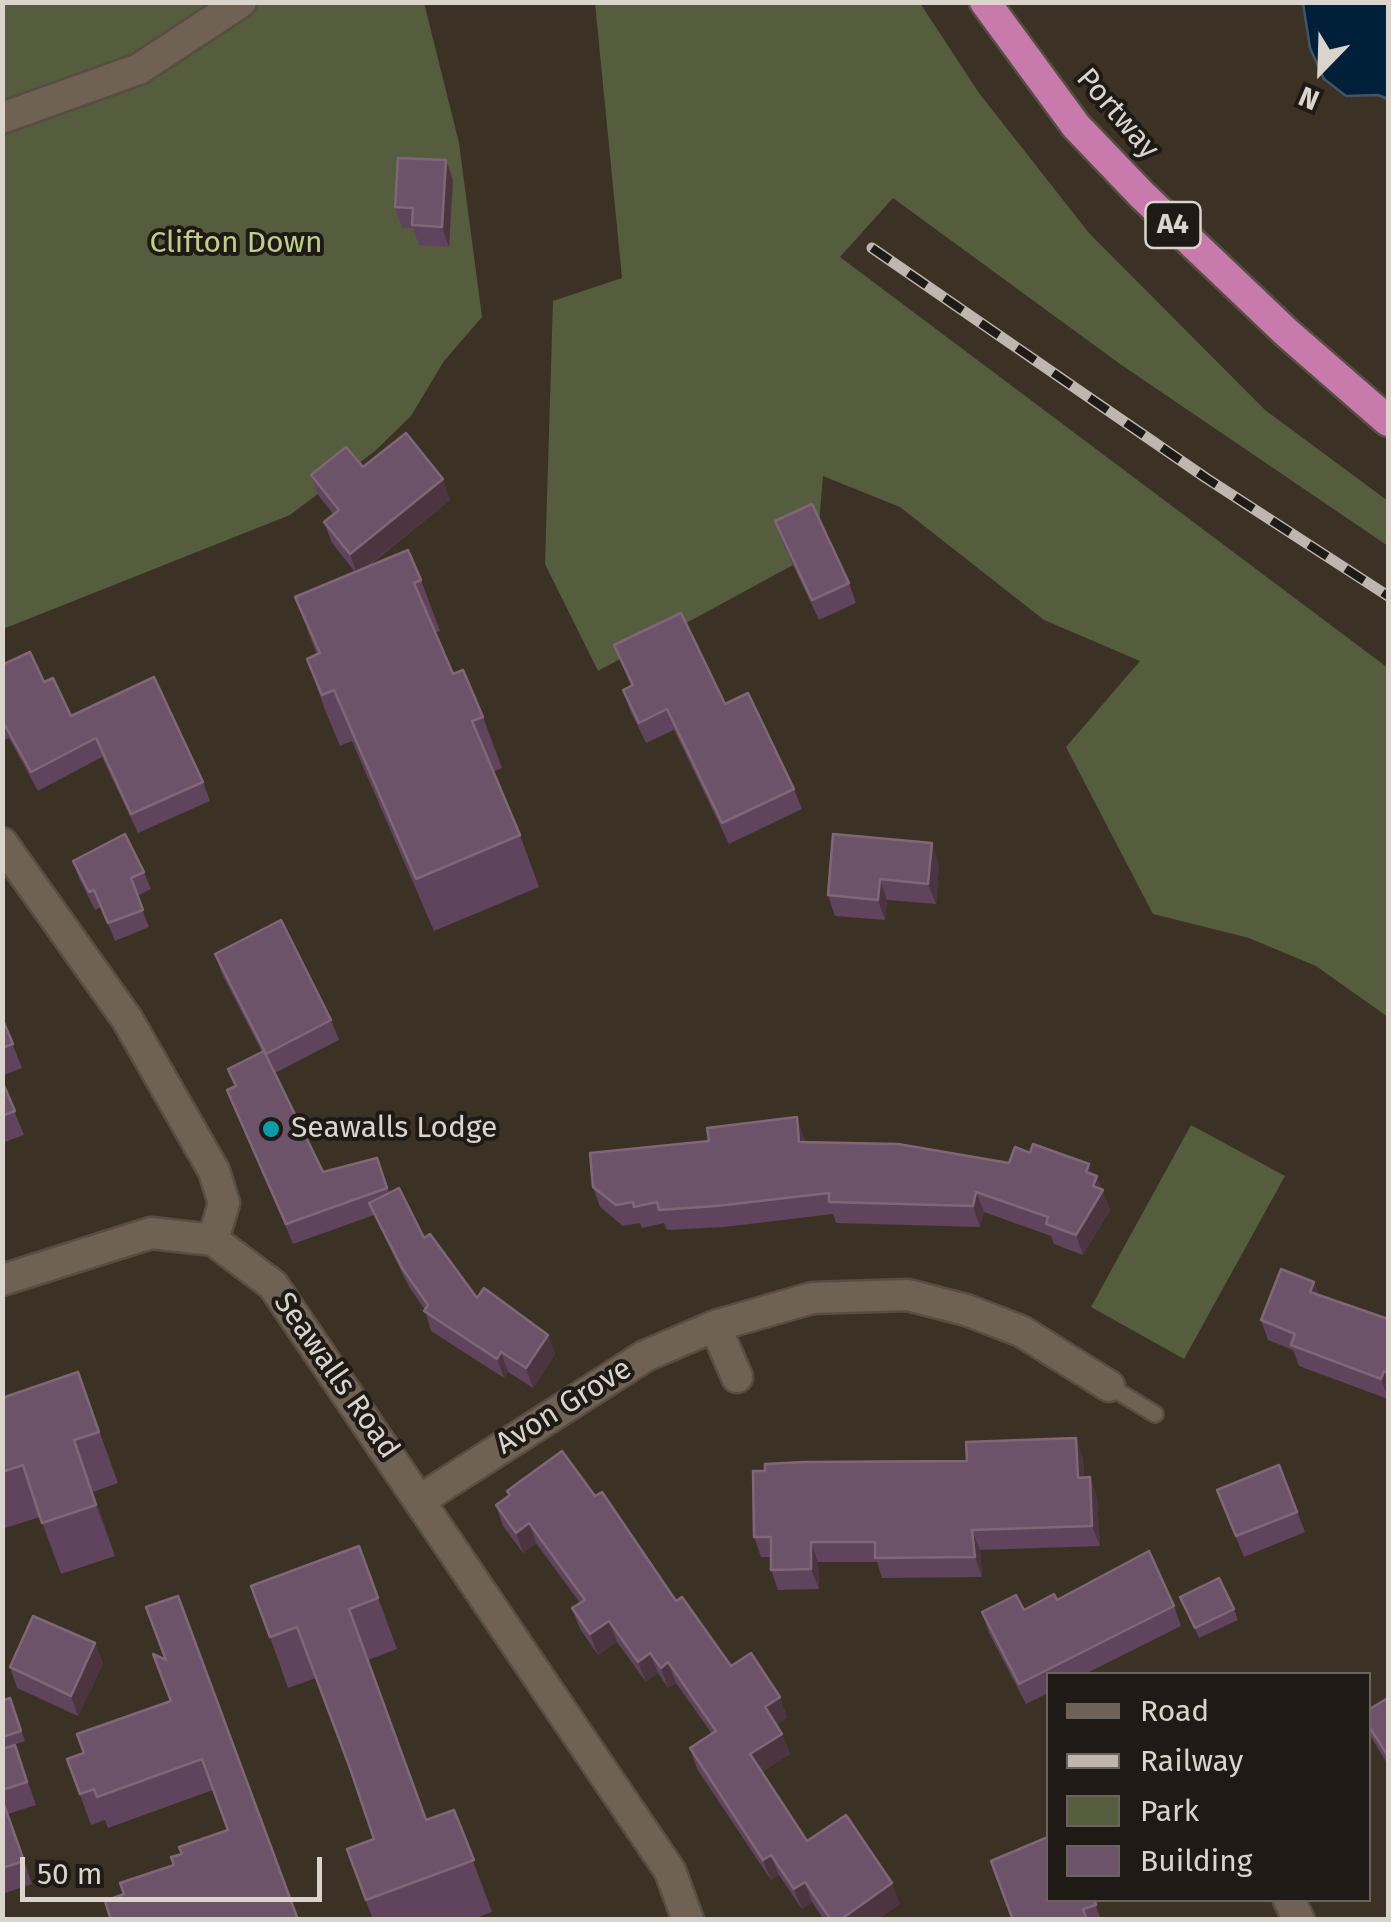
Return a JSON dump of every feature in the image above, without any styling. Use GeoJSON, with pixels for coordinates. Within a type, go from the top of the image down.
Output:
{"type":"FeatureCollection","features":[{"type":"Feature","properties":{"kind":"highway","name":"Portway"},"geometry":{"type":"LineString","coordinates":[[985,2],[1076,126],[1142,196],[1388,421]]}},
{"type":"Feature","properties":{"kind":"street"},"geometry":{"type":"LineString","coordinates":[[2,118],[140,69],[241,2]]}},
{"type":"Feature","properties":{"kind":"street"},"geometry":{"type":"LineString","coordinates":[[2,842],[127,1019],[214,1171],[224,1203],[214,1240],[152,1233],[2,1280]]}},
{"type":"Feature","properties":{"kind":"street","name":"Seawalls Road"},"geometry":{"type":"LineString","coordinates":[[214,1240],[273,1285],[670,1871],[688,1920]]}},
{"type":"Feature","properties":{"kind":"street","name":"Avon Grove"},"geometry":{"type":"LineString","coordinates":[[420,1500],[646,1356],[715,1326],[812,1298],[908,1296],[966,1310],[1021,1331],[1109,1386]]}},
{"type":"Feature","properties":{"kind":"street"},"geometry":{"type":"LineString","coordinates":[[715,1326],[736,1377]]}},
{"type":"Feature","properties":{"kind":"lane"},"geometry":{"type":"LineString","coordinates":[[1109,1386],[1155,1414]]}},
{"type":"Feature","properties":{"kind":"green space","name":"Clifton Down"},"geometry":{"type":"Polygon","coordinates":[[[2,3],[424,3],[459,143],[482,317],[444,361],[411,416],[375,451],[290,515],[3,629],[2,3]]]}},
{"type":"Feature","properties":{"kind":"green space"},"geometry":{"type":"Polygon","coordinates":[[[595,3],[920,3],[979,93],[1089,233],[1265,410],[1388,501],[1388,546],[1120,364],[893,198],[840,257],[1388,668],[1388,1017],[1316,966],[1249,938],[1153,914],[1066,747],[1140,661],[1044,620],[900,507],[823,476],[819,524],[783,542],[793,565],[598,671],[545,564],[553,301],[622,278],[595,3]]]}},
{"type":"Feature","properties":{"kind":"green space"},"geometry":{"type":"Polygon","coordinates":[[[1191,1125],[1285,1176],[1184,1359],[1091,1307],[1191,1125]]]}},
{"type":"Feature","properties":{"kind":"water"},"geometry":{"type":"Polygon","coordinates":[[[1303,3],[1388,3],[1388,99],[1378,95],[1346,96],[1324,79],[1310,48],[1303,3]]]}},
{"type":"Feature","properties":{"kind":"building"},"geometry":{"type":"Polygon","coordinates":[[[398,158],[446,160],[442,227],[412,225],[413,208],[395,207],[398,158]]]}},
{"type":"Feature","properties":{"kind":"building"},"geometry":{"type":"Polygon","coordinates":[[[406,433],[443,479],[350,554],[324,522],[339,510],[311,475],[346,447],[363,467],[406,433]]]}},
{"type":"Feature","properties":{"kind":"building"},"geometry":{"type":"Polygon","coordinates":[[[812,504],[849,583],[812,600],[775,521],[812,504]]]}},
{"type":"Feature","properties":{"kind":"building"},"geometry":{"type":"Polygon","coordinates":[[[408,550],[421,580],[414,583],[453,674],[463,670],[483,717],[472,721],[520,835],[416,879],[334,690],[322,695],[307,659],[320,653],[295,597],[408,550]]]}},
{"type":"Feature","properties":{"kind":"building"},"geometry":{"type":"Polygon","coordinates":[[[681,613],[725,704],[748,693],[794,789],[722,823],[667,709],[639,723],[623,690],[633,685],[614,645],[681,613]]]}},
{"type":"Feature","properties":{"kind":"building"},"geometry":{"type":"Polygon","coordinates":[[[30,652],[44,682],[53,678],[71,716],[154,677],[203,782],[131,814],[96,738],[31,772],[2,720],[2,665],[30,652]]]}},
{"type":"Feature","properties":{"kind":"building"},"geometry":{"type":"Polygon","coordinates":[[[125,834],[144,872],[131,878],[143,910],[108,923],[94,890],[89,892],[73,861],[125,834]]]}},
{"type":"Feature","properties":{"kind":"building"},"geometry":{"type":"Polygon","coordinates":[[[833,834],[932,843],[928,884],[880,879],[878,900],[828,895],[833,834]]]}},
{"type":"Feature","properties":{"kind":"building"},"geometry":{"type":"Polygon","coordinates":[[[281,920],[331,1020],[266,1054],[215,954],[281,920]]]}},
{"type":"Feature","properties":{"kind":"building"},"geometry":{"type":"Polygon","coordinates":[[[2,1018],[13,1044],[2,1048],[2,1018]]]}},
{"type":"Feature","properties":{"kind":"building"},"geometry":{"type":"Polygon","coordinates":[[[264,1051],[323,1172],[377,1158],[387,1188],[286,1224],[227,1090],[236,1086],[228,1069],[264,1051]]]}},
{"type":"Feature","properties":{"kind":"building"},"geometry":{"type":"Polygon","coordinates":[[[2,1081],[15,1111],[2,1116],[2,1081]]]}},
{"type":"Feature","properties":{"kind":"building"},"geometry":{"type":"Polygon","coordinates":[[[797,1117],[799,1142],[898,1144],[1009,1163],[1015,1147],[1030,1153],[1033,1144],[1089,1164],[1086,1172],[1097,1176],[1093,1186],[1103,1190],[1076,1235],[1046,1224],[1048,1217],[976,1192],[973,1206],[829,1202],[829,1193],[659,1210],[657,1202],[634,1207],[633,1202],[616,1205],[593,1187],[590,1153],[709,1141],[707,1128],[797,1117]]]}},
{"type":"Feature","properties":{"kind":"building"},"geometry":{"type":"Polygon","coordinates":[[[399,1188],[424,1238],[430,1234],[477,1298],[484,1288],[548,1335],[526,1368],[501,1352],[497,1359],[424,1311],[428,1305],[402,1268],[369,1203],[399,1188]]]}},
{"type":"Feature","properties":{"kind":"building"},"geometry":{"type":"Polygon","coordinates":[[[1281,1269],[1314,1282],[1310,1292],[1388,1319],[1388,1373],[1384,1371],[1381,1379],[1291,1345],[1295,1334],[1261,1320],[1281,1269]]]}},
{"type":"Feature","properties":{"kind":"building"},"geometry":{"type":"Polygon","coordinates":[[[78,1372],[99,1432],[74,1440],[96,1505],[42,1523],[23,1465],[2,1472],[2,1398],[78,1372]]]}},
{"type":"Feature","properties":{"kind":"building"},"geometry":{"type":"Polygon","coordinates":[[[1076,1438],[1078,1478],[1090,1477],[1092,1526],[972,1530],[975,1557],[875,1558],[875,1542],[811,1542],[811,1569],[771,1570],[771,1537],[754,1537],[753,1471],[765,1471],[765,1464],[967,1461],[966,1442],[1076,1438]]]}},
{"type":"Feature","properties":{"kind":"building"},"geometry":{"type":"Polygon","coordinates":[[[562,1451],[595,1496],[602,1492],[676,1601],[682,1597],[731,1666],[751,1653],[780,1697],[765,1707],[782,1734],[750,1754],[807,1841],[846,1815],[892,1883],[840,1920],[831,1920],[805,1882],[794,1889],[771,1855],[763,1860],[690,1748],[716,1731],[668,1662],[661,1668],[650,1653],[638,1662],[609,1621],[590,1634],[572,1608],[585,1600],[529,1523],[516,1533],[496,1505],[510,1495],[507,1491],[562,1451]]]}},
{"type":"Feature","properties":{"kind":"building"},"geometry":{"type":"Polygon","coordinates":[[[1279,1465],[1297,1512],[1236,1536],[1217,1490],[1279,1465]]]}},
{"type":"Feature","properties":{"kind":"building"},"geometry":{"type":"Polygon","coordinates":[[[359,1546],[378,1598],[349,1609],[426,1820],[454,1810],[474,1860],[366,1900],[347,1849],[374,1839],[350,1768],[297,1627],[270,1637],[251,1586],[359,1546]]]}},
{"type":"Feature","properties":{"kind":"building"},"geometry":{"type":"Polygon","coordinates":[[[1149,1551],[1174,1606],[1019,1684],[982,1612],[1016,1595],[1024,1610],[1054,1594],[1057,1600],[1149,1551]]]}},
{"type":"Feature","properties":{"kind":"building"},"geometry":{"type":"Polygon","coordinates":[[[1219,1578],[1234,1609],[1195,1628],[1180,1597],[1219,1578]]]}},
{"type":"Feature","properties":{"kind":"building"},"geometry":{"type":"Polygon","coordinates":[[[178,1596],[297,1917],[290,1920],[111,1920],[105,1901],[124,1894],[120,1883],[174,1865],[171,1857],[182,1854],[179,1847],[228,1830],[202,1759],[97,1797],[94,1789],[80,1794],[67,1759],[84,1753],[77,1734],[171,1701],[153,1654],[166,1660],[146,1607],[178,1596]]]}},
{"type":"Feature","properties":{"kind":"building"},"geometry":{"type":"Polygon","coordinates":[[[33,1616],[95,1643],[71,1696],[10,1667],[33,1616]]]}},
{"type":"Feature","properties":{"kind":"building"},"geometry":{"type":"Polygon","coordinates":[[[10,1698],[21,1731],[2,1737],[2,1701],[10,1698]]]}},
{"type":"Feature","properties":{"kind":"building"},"geometry":{"type":"Polygon","coordinates":[[[1388,1698],[1388,1756],[1371,1730],[1371,1708],[1388,1698]]]}},
{"type":"Feature","properties":{"kind":"building"},"geometry":{"type":"Polygon","coordinates":[[[15,1745],[27,1782],[2,1790],[2,1749],[15,1745]]]}},
{"type":"Feature","properties":{"kind":"building"},"geometry":{"type":"Polygon","coordinates":[[[2,1799],[24,1861],[2,1868],[2,1799]]]}},
{"type":"Feature","properties":{"kind":"building"},"geometry":{"type":"Polygon","coordinates":[[[1046,1838],[1046,1902],[1096,1905],[1083,1909],[1087,1920],[1013,1920],[991,1861],[1046,1838]]]}},
{"type":"Feature","properties":{"kind":"railway"},"geometry":{"type":"LineString","coordinates":[[872,248],[1206,478],[1388,596]]}},
{"type":"Feature","properties":{"kind":"place","name":"Seawalls Lodge"},"geometry":{"type":"Point","coordinates":[271,1129]}}]}
